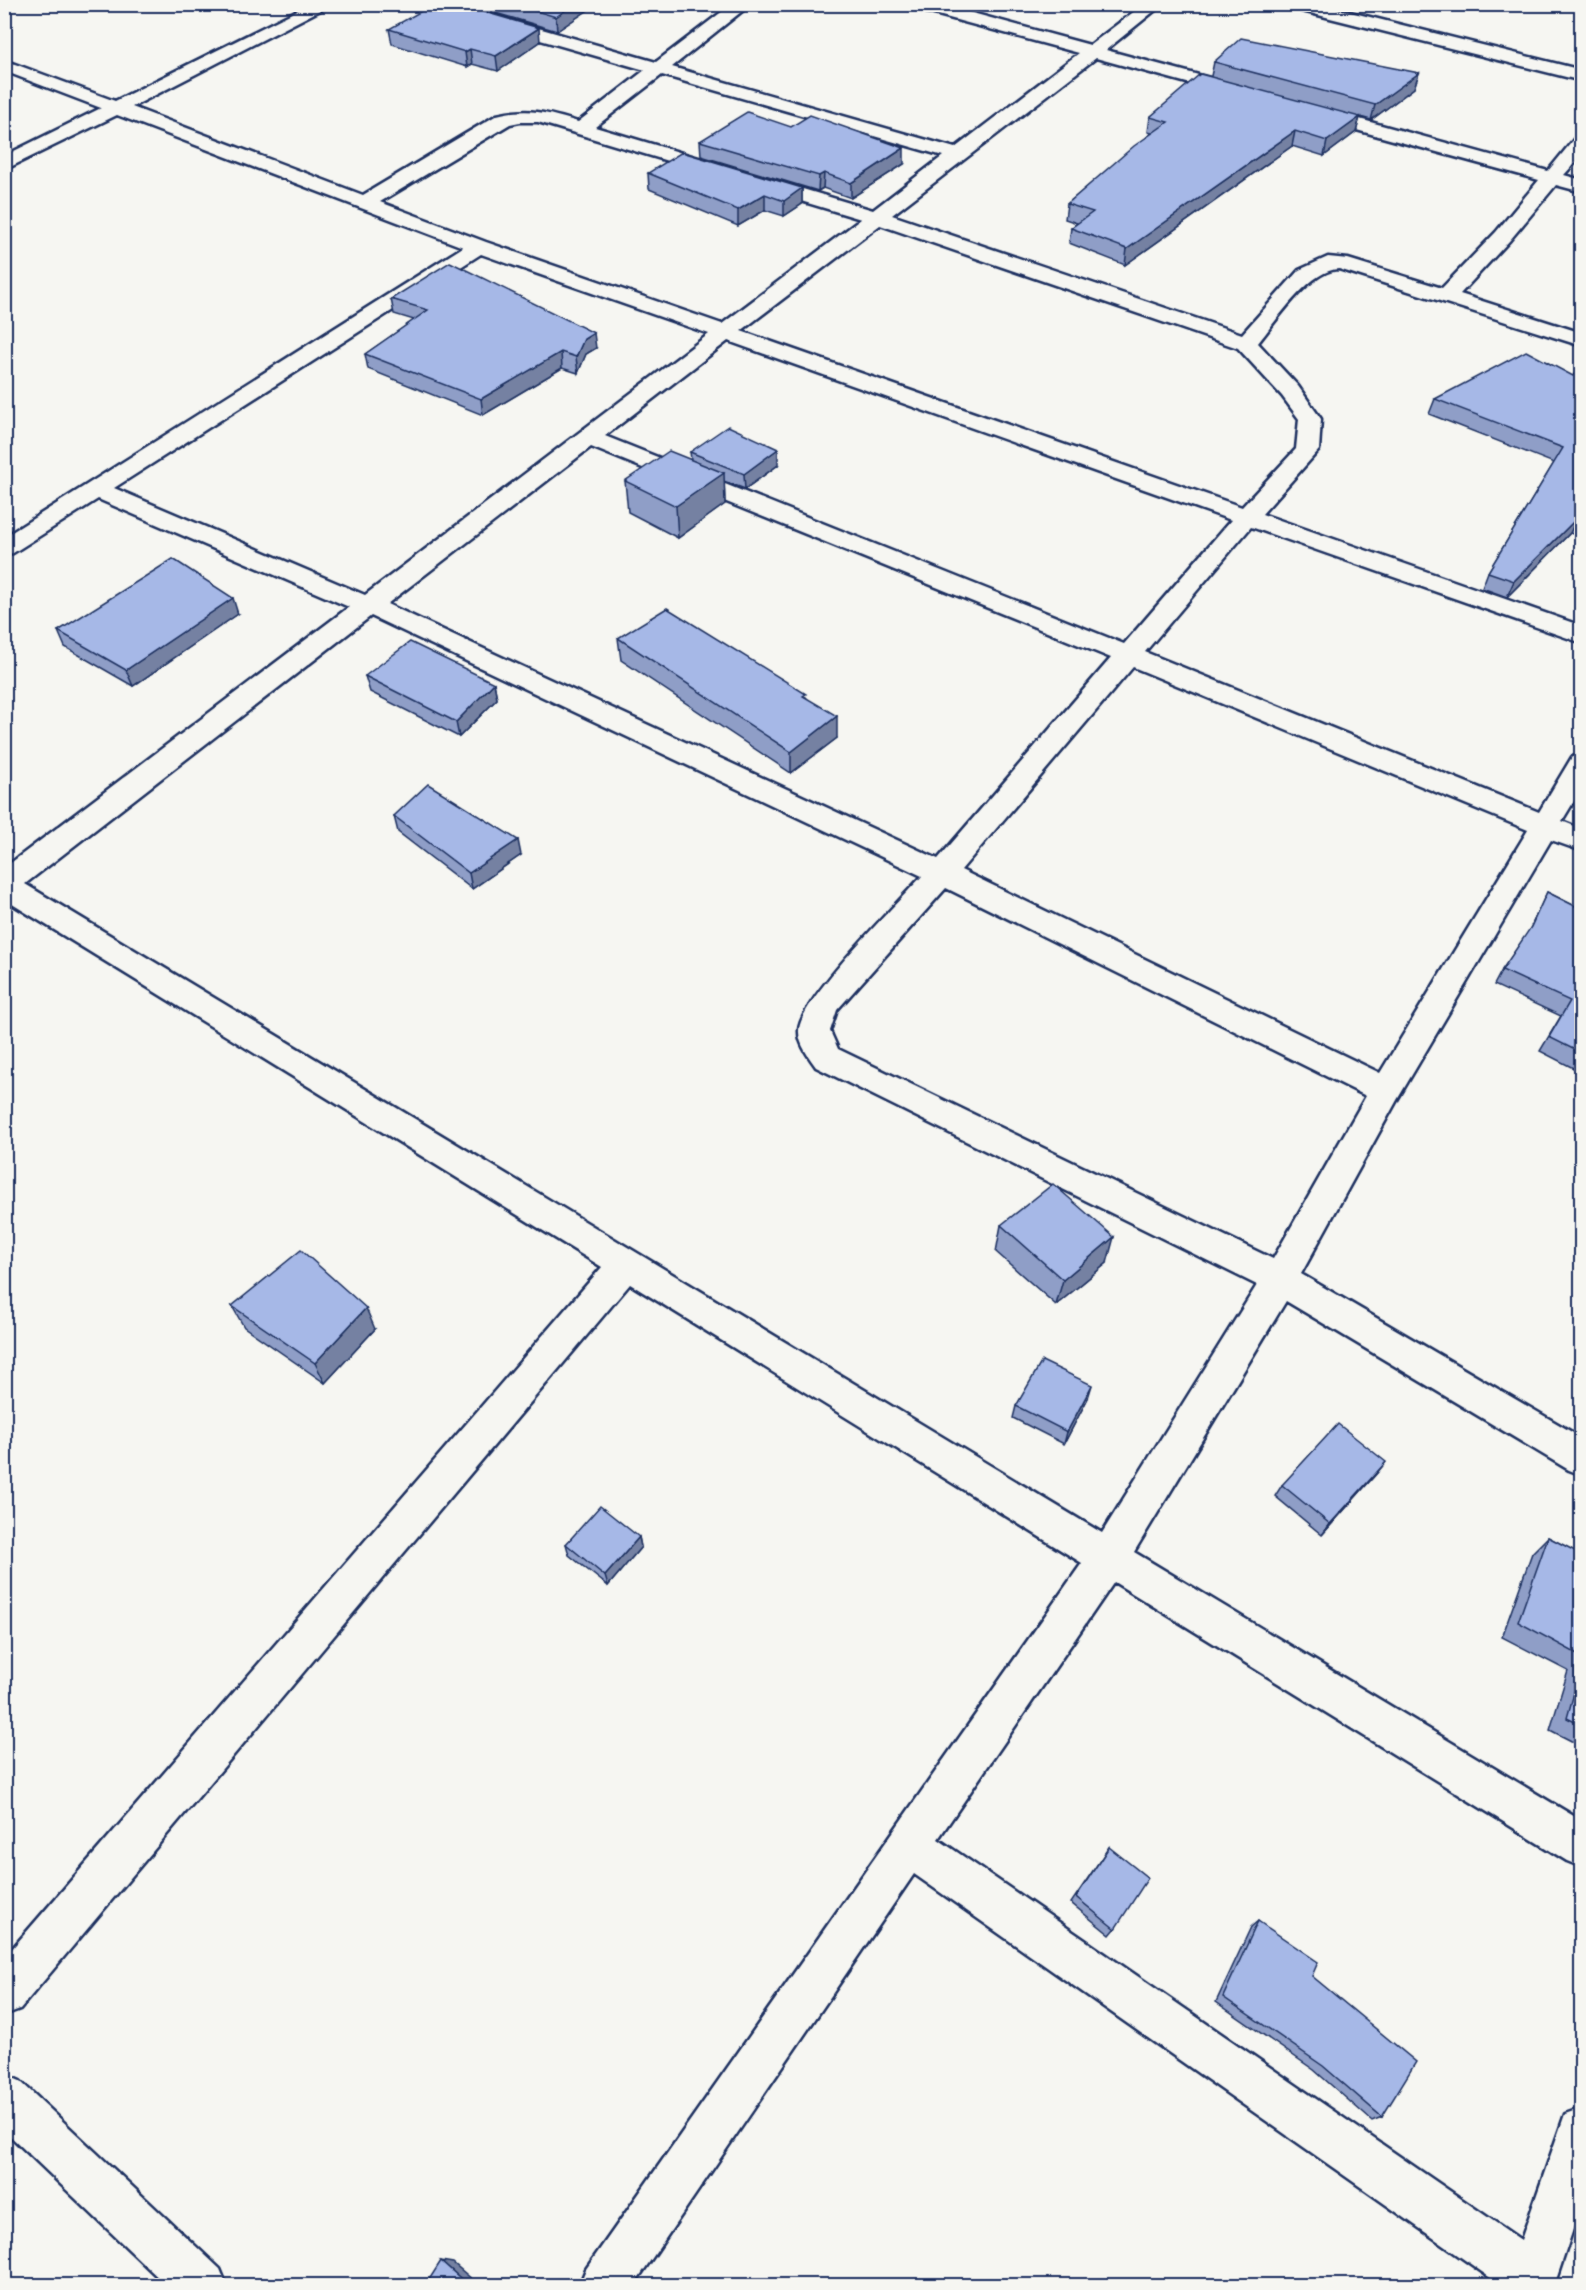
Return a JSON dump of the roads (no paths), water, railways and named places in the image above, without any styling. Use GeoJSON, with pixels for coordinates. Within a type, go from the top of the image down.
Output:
{"type":"FeatureCollection","features":[{"type":"Feature","properties":{"kind":"street"},"geometry":{"type":"LineString","coordinates":[[4,164],[324,4]]}},
{"type":"Feature","properties":{"kind":"street"},"geometry":{"type":"LineString","coordinates":[[435,4],[960,156]]}},
{"type":"Feature","properties":{"kind":"street"},"geometry":{"type":"LineString","coordinates":[[581,128],[743,4]]}},
{"type":"Feature","properties":{"kind":"street"},"geometry":{"type":"LineString","coordinates":[[918,4],[1254,96]]}},
{"type":"Feature","properties":{"kind":"street"},"geometry":{"type":"LineString","coordinates":[[1155,4],[960,156],[4,884],[625,1265],[1581,1846]]}},
{"type":"Feature","properties":{"kind":"street"},"geometry":{"type":"LineString","coordinates":[[1296,4],[1581,76]]}},
{"type":"Feature","properties":{"kind":"street"},"geometry":{"type":"LineString","coordinates":[[4,66],[118,107],[479,246],[1581,635]]}},
{"type":"Feature","properties":{"kind":"street"},"geometry":{"type":"LineString","coordinates":[[1299,108],[1581,186]]}},
{"type":"Feature","properties":{"kind":"street"},"geometry":{"type":"LineString","coordinates":[[364,203],[504,119],[539,116],[877,217],[1246,343],[1290,391],[1310,418],[1307,450],[1247,516],[942,873],[825,1003],[814,1024],[813,1038],[826,1058],[1280,1279],[1581,1458]]}},
{"type":"Feature","properties":{"kind":"street"},"geometry":{"type":"LineString","coordinates":[[1445,297],[1503,236],[1581,142]]}},
{"type":"Feature","properties":{"kind":"street"},"geometry":{"type":"LineString","coordinates":[[4,548],[479,246]]}},
{"type":"Feature","properties":{"kind":"street"},"geometry":{"type":"LineString","coordinates":[[1246,343],[1306,274],[1328,264],[1353,267],[1581,340]]}},
{"type":"Feature","properties":{"kind":"street"},"geometry":{"type":"LineString","coordinates":[[589,438],[1128,655],[1581,841]]}},
{"type":"Feature","properties":{"kind":"street"},"geometry":{"type":"LineString","coordinates":[[96,489],[370,606],[942,873],[1386,1091]]}},
{"type":"Feature","properties":{"kind":"street"},"geometry":{"type":"LineString","coordinates":[[603,2286],[1108,1558],[1280,1279],[1386,1091],[1581,764]]}},
{"type":"Feature","properties":{"kind":"street"},"geometry":{"type":"LineString","coordinates":[[4,1993],[625,1265]]}},
{"type":"Feature","properties":{"kind":"street"},"geometry":{"type":"LineString","coordinates":[[909,1845],[1530,2281],[1581,2131]]}},
{"type":"Feature","properties":{"kind":"street"},"geometry":{"type":"LineString","coordinates":[[4,2097],[203,2286]]}}]}
